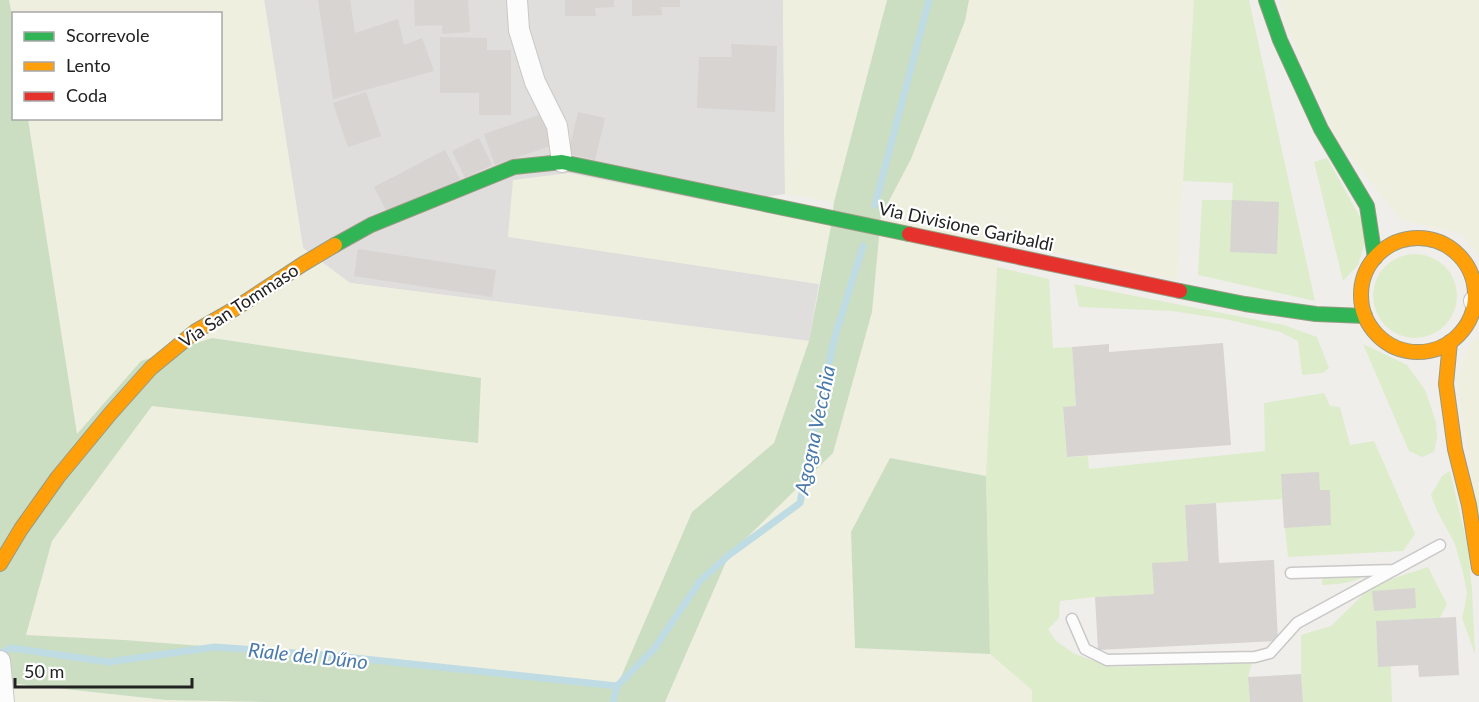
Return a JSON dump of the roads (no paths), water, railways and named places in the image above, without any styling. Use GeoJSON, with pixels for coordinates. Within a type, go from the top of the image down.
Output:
{"type":"FeatureCollection","features":[{"type":"Feature","properties":{"kind":"street"},"geometry":{"type":"LineString","coordinates":[[517,0],[519,30],[535,82],[557,126],[561,162]]}},
{"type":"Feature","properties":{"kind":"street"},"geometry":{"type":"LineString","coordinates":[[1266,0],[1280,40],[1321,129],[1366,206],[1375,258]]}},
{"type":"Feature","properties":{"kind":"street","name":"Via Divisione Garibaldi"},"geometry":{"type":"LineString","coordinates":[[561,162],[1245,304],[1316,314],[1365,316]]}},
{"type":"Feature","properties":{"kind":"street","name":"Via San Tommaso"},"geometry":{"type":"LineString","coordinates":[[0,564],[21,529],[58,477],[110,414],[151,368],[196,331],[303,264],[371,225],[514,167],[561,162]]}},
{"type":"Feature","properties":{"kind":"street"},"geometry":{"type":"LineString","coordinates":[[1366,206],[1382,218]]}},
{"type":"Feature","properties":{"kind":"street"},"geometry":{"type":"LineString","coordinates":[[1396,229],[1414,238],[1437,242],[1455,252],[1467,267],[1473,283],[1477,301],[1466,326],[1461,333],[1442,347],[1426,351],[1403,350],[1391,346],[1380,338],[1371,328],[1365,316],[1361,299],[1367,268],[1375,258],[1389,246],[1414,238]]}},
{"type":"Feature","properties":{"kind":"street"},"geometry":{"type":"LineString","coordinates":[[1450,342],[1446,384],[1455,449]]}},
{"type":"Feature","properties":{"kind":"street"},"geometry":{"type":"LineString","coordinates":[[1403,350],[1419,363]]}},
{"type":"Feature","properties":{"kind":"street"},"geometry":{"type":"LineString","coordinates":[[1432,380],[1455,449],[1469,505],[1479,568]]}},
{"type":"Feature","properties":{"kind":"street"},"geometry":{"type":"LineString","coordinates":[[0,662],[4,702]]}},
{"type":"Feature","properties":{"kind":"lane"},"geometry":{"type":"LineString","coordinates":[[1072,619],[1084,649],[1107,660],[1255,657],[1270,653],[1297,623],[1440,545]]}},
{"type":"Feature","properties":{"kind":"lane"},"geometry":{"type":"LineString","coordinates":[[1291,573],[1394,570]]}},
{"type":"Feature","properties":{"kind":"waterway","name":"Agogna Vecchia"},"geometry":{"type":"LineString","coordinates":[[875,205],[929,0]]}},
{"type":"Feature","properties":{"kind":"waterway","name":"Agogna Vecchia"},"geometry":{"type":"LineString","coordinates":[[613,702],[617,686],[654,649],[700,581],[729,555],[800,503],[835,336],[863,246]]}},
{"type":"Feature","properties":{"kind":"waterway","name":"Riale del Dűno"},"geometry":{"type":"LineString","coordinates":[[0,653],[11,648],[108,662],[215,647],[336,656],[617,686]]}}]}
